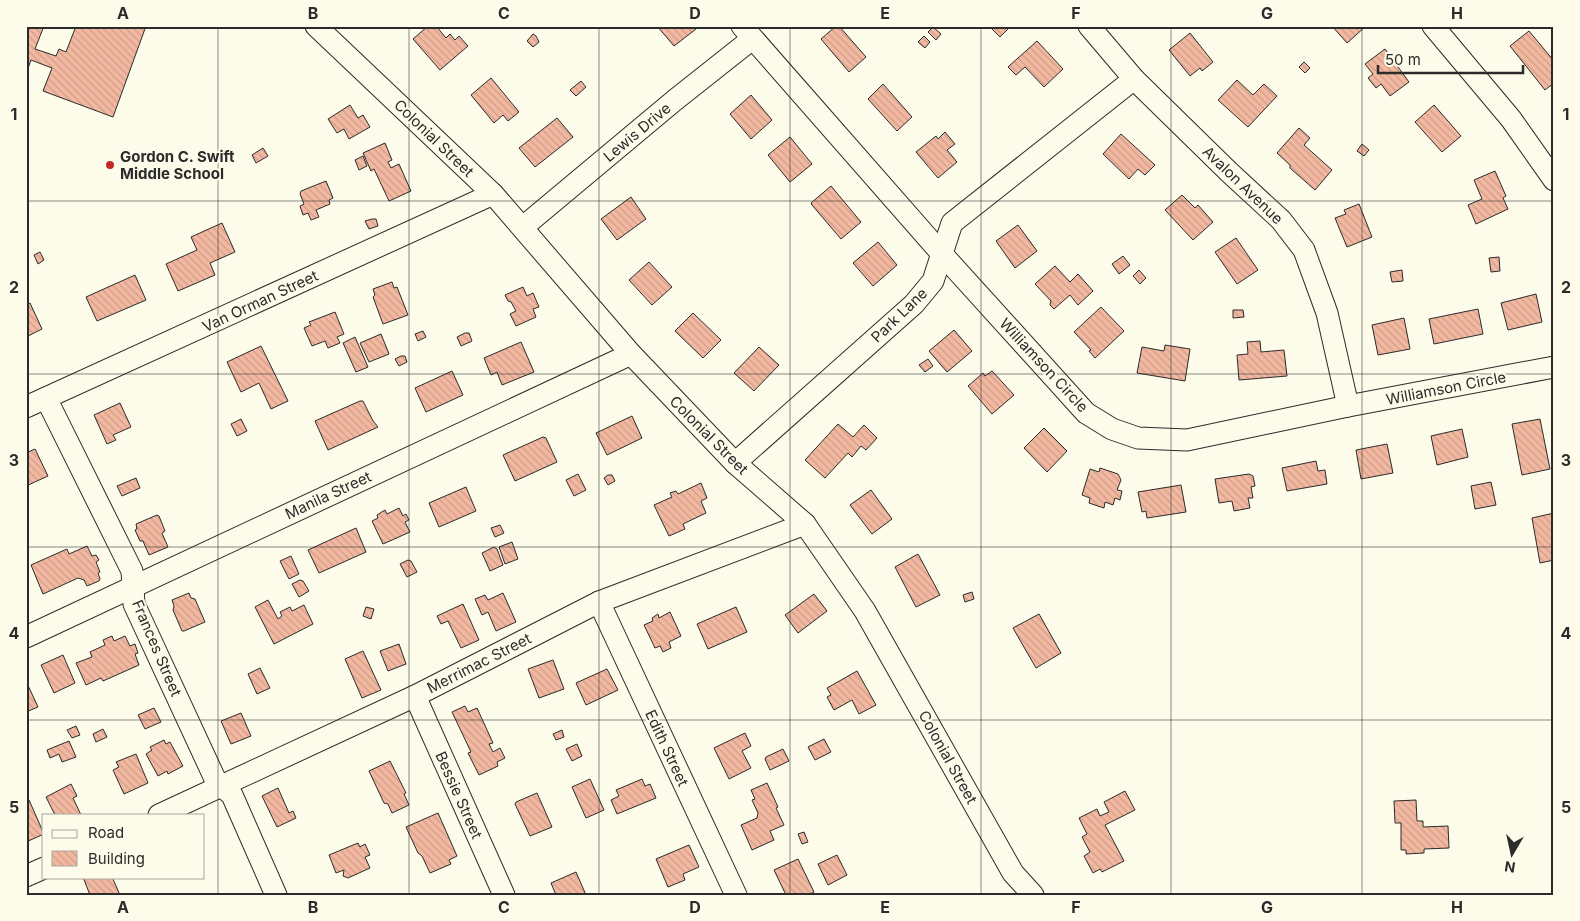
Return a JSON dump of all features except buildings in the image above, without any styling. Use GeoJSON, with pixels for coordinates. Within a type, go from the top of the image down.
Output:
{"type":"FeatureCollection","features":[{"type":"Feature","properties":{"kind":"street","name":"Colonial Street"},"geometry":{"type":"LineString","coordinates":[[316,26],[493,194],[631,354],[735,463],[805,524],[866,611],[1013,873],[1033,895]]}},
{"type":"Feature","properties":{"kind":"street","name":"Avalon Avenue"},"geometry":{"type":"LineString","coordinates":[[1088,26],[1134,79],[1281,220],[1304,250],[1327,313],[1348,406]]}},
{"type":"Feature","properties":{"kind":"street"},"geometry":{"type":"LineString","coordinates":[[1433,26],[1511,119],[1554,180]]}},
{"type":"Feature","properties":{"kind":"street","name":"Lewis Drive"},"geometry":{"type":"LineString","coordinates":[[523,227],[667,106],[747,33]]}},
{"type":"Feature","properties":{"kind":"street","name":"Williamson Circle"},"geometry":{"type":"LineString","coordinates":[[747,33],[942,254],[1086,413],[1112,429],[1138,438],[1187,440],[1348,406],[1554,367]]}},
{"type":"Feature","properties":{"kind":"street","name":"Park Lane"},"geometry":{"type":"LineString","coordinates":[[735,463],[914,304],[934,281],[952,223],[1134,79]]}},
{"type":"Feature","properties":{"kind":"street","name":"Van Orman Street"},"geometry":{"type":"LineString","coordinates":[[26,407],[493,194]]}},
{"type":"Feature","properties":{"kind":"street","name":"Manila Street"},"geometry":{"type":"LineString","coordinates":[[26,637],[631,354]]}},
{"type":"Feature","properties":{"kind":"street","name":"Frances Street"},"geometry":{"type":"LineString","coordinates":[[46,398],[132,571],[134,604],[216,780],[232,796],[276,895]]}},
{"type":"Feature","properties":{"kind":"street","name":"Merrimac Street"},"geometry":{"type":"LineString","coordinates":[[161,814],[415,696],[599,602],[805,524]]}},
{"type":"Feature","properties":{"kind":"street","name":"Edith Street"},"geometry":{"type":"LineString","coordinates":[[599,602],[736,895]]}},
{"type":"Feature","properties":{"kind":"street","name":"Bessie Street"},"geometry":{"type":"LineString","coordinates":[[415,696],[504,895]]}},
{"type":"Feature","properties":{"kind":"street"},"geometry":{"type":"LineString","coordinates":[[26,876],[42,869]]}},
{"type":"Feature","properties":{"kind":"place","name":"Gordon C. Swift Middle School"},"geometry":{"type":"Point","coordinates":[110,165]}}]}
